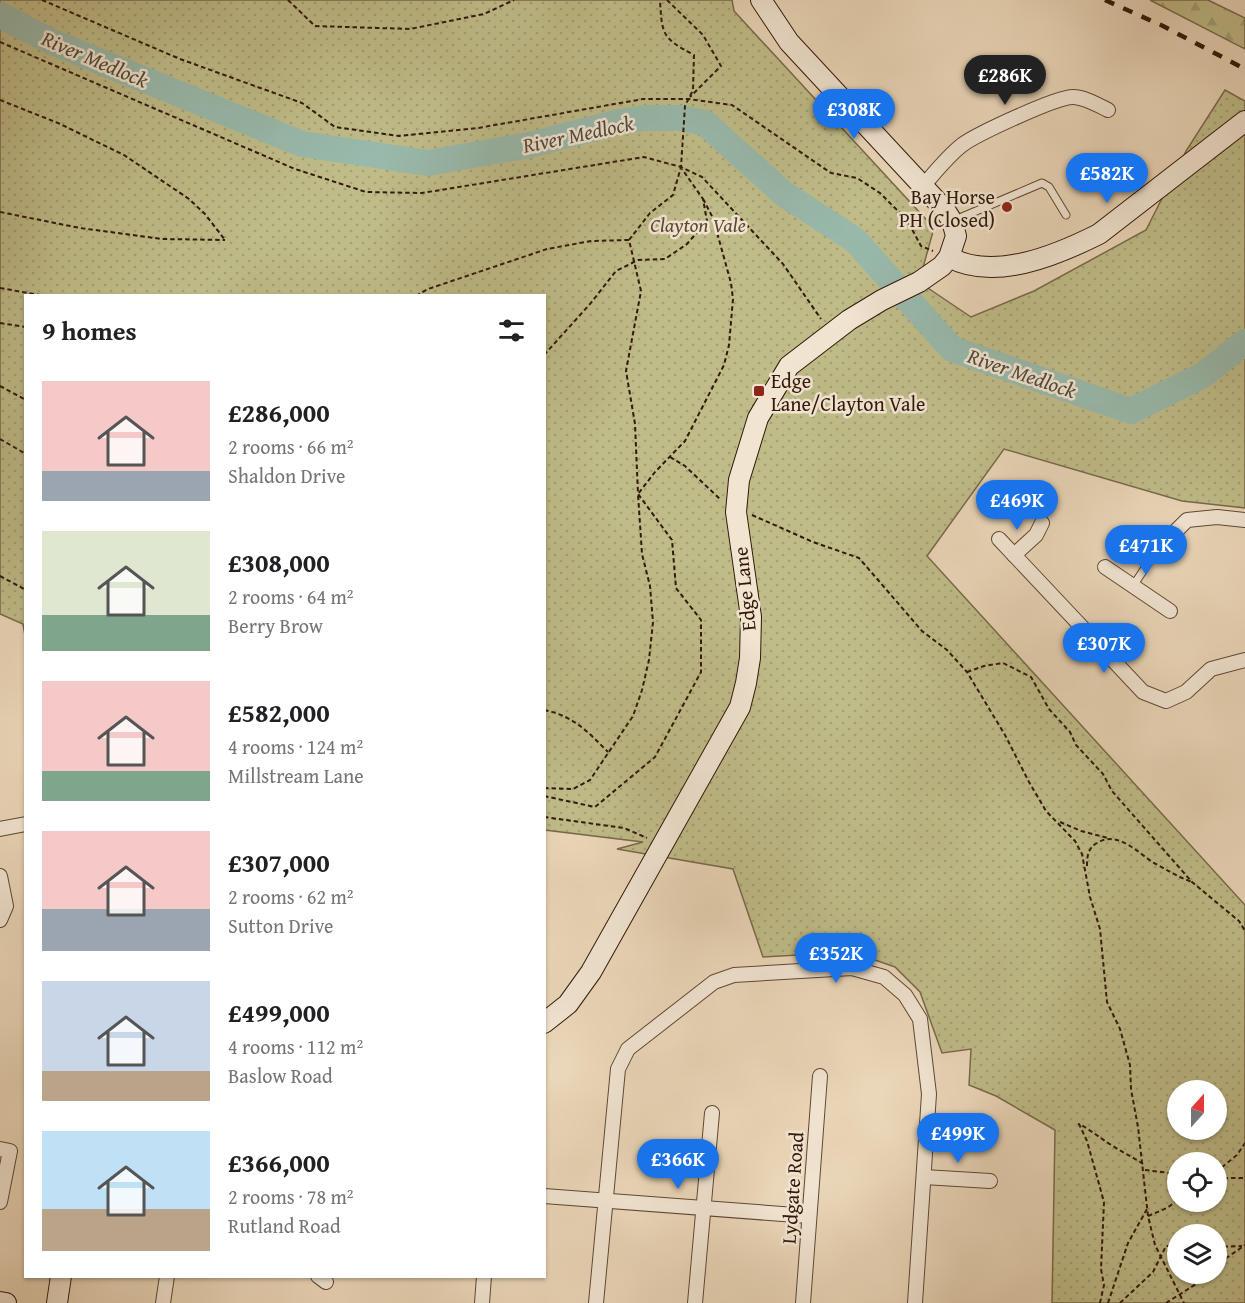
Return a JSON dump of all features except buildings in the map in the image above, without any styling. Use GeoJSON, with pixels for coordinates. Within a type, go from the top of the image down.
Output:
{"type":"FeatureCollection","features":[{"type":"Feature","properties":{"kind":"street"},"geometry":{"type":"LineString","coordinates":[[761,0],[789,42],[945,210],[952,221],[956,236],[950,257],[970,266],[1016,266],[1074,247],[1099,234],[1245,121]]}},
{"type":"Feature","properties":{"kind":"street"},"geometry":{"type":"LineString","coordinates":[[924,185],[944,161],[963,144],[993,128],[1058,100],[1074,97],[1108,110]]}},
{"type":"Feature","properties":{"kind":"street","name":"Edge Lane"},"geometry":{"type":"LineString","coordinates":[[546,1021],[568,1004],[591,972],[740,707],[750,658],[750,617],[736,512],[739,480],[758,418],[789,366],[882,300],[919,282],[942,266],[950,257]]}},
{"type":"Feature","properties":{"kind":"street"},"geometry":{"type":"LineString","coordinates":[[1157,550],[1187,520],[1217,516],[1245,520]]}},
{"type":"Feature","properties":{"kind":"street"},"geometry":{"type":"LineString","coordinates":[[1014,555],[1035,535],[1042,523]]}},
{"type":"Feature","properties":{"kind":"street"},"geometry":{"type":"LineString","coordinates":[[999,538],[1143,692],[1166,702],[1186,692],[1210,669],[1245,660]]}},
{"type":"Feature","properties":{"kind":"street"},"geometry":{"type":"LineString","coordinates":[[1105,567],[1170,611]]}},
{"type":"Feature","properties":{"kind":"street"},"geometry":{"type":"LineString","coordinates":[[0,829],[24,824]]}},
{"type":"Feature","properties":{"kind":"street"},"geometry":{"type":"LineString","coordinates":[[0,876],[6,906],[0,920]]}},
{"type":"Feature","properties":{"kind":"street"},"geometry":{"type":"LineString","coordinates":[[596,1303],[618,1069],[628,1049],[714,982],[734,975],[852,968],[884,977],[905,994],[920,1019],[929,1094],[915,1303]]}},
{"type":"Feature","properties":{"kind":"street","name":"Lydgate Road"},"geometry":{"type":"LineString","coordinates":[[803,1303],[820,1076]]}},
{"type":"Feature","properties":{"kind":"street"},"geometry":{"type":"LineString","coordinates":[[695,1303],[712,1113]]}},
{"type":"Feature","properties":{"kind":"street"},"geometry":{"type":"LineString","coordinates":[[0,1149],[10,1151],[0,1202]]}},
{"type":"Feature","properties":{"kind":"street"},"geometry":{"type":"LineString","coordinates":[[924,1177],[990,1181]]}},
{"type":"Feature","properties":{"kind":"street"},"geometry":{"type":"LineString","coordinates":[[546,1196],[809,1216]]}},
{"type":"Feature","properties":{"kind":"street"},"geometry":{"type":"LineString","coordinates":[[57,1303],[61,1278]]}},
{"type":"Feature","properties":{"kind":"street"},"geometry":{"type":"LineString","coordinates":[[163,1303],[167,1278]]}},
{"type":"Feature","properties":{"kind":"street"},"geometry":{"type":"LineString","coordinates":[[482,1303],[484,1278]]}},
{"type":"Feature","properties":{"kind":"street"},"geometry":{"type":"LineString","coordinates":[[0,1302],[6,1303]]}},
{"type":"Feature","properties":{"kind":"lane"},"geometry":{"type":"LineString","coordinates":[[952,221],[1042,183],[1049,187],[1066,215]]}},
{"type":"Feature","properties":{"kind":"lane"},"geometry":{"type":"LineString","coordinates":[[1133,586],[1157,550]]}},
{"type":"Feature","properties":{"kind":"path"},"geometry":{"type":"LineString","coordinates":[[42,0],[180,59],[302,103],[335,127],[399,135],[478,128],[643,99],[688,99],[732,105],[831,172],[858,178],[880,193],[907,220],[921,246],[950,257]]}},
{"type":"Feature","properties":{"kind":"path"},"geometry":{"type":"LineString","coordinates":[[288,0],[315,26],[410,29],[484,14],[513,0]]}},
{"type":"Feature","properties":{"kind":"path"},"geometry":{"type":"LineString","coordinates":[[629,240],[650,213],[673,195],[681,167],[685,106],[693,90],[694,55],[674,44],[661,28],[660,0]]}},
{"type":"Feature","properties":{"kind":"path"},"geometry":{"type":"LineString","coordinates":[[667,0],[703,35],[721,66],[688,99]]}},
{"type":"Feature","properties":{"kind":"path"},"geometry":{"type":"LineString","coordinates":[[0,42],[295,169],[366,192],[422,193],[644,157],[681,167],[702,177],[783,264],[831,334]]}},
{"type":"Feature","properties":{"kind":"path"},"geometry":{"type":"LineString","coordinates":[[0,100],[58,123],[124,155],[189,200],[205,214],[225,240],[162,239],[80,228],[0,212]]}},
{"type":"Feature","properties":{"kind":"path"},"geometry":{"type":"LineString","coordinates":[[638,494],[655,472],[685,441],[708,399],[724,364],[729,345],[733,299],[731,283],[713,218],[681,167]]}},
{"type":"Feature","properties":{"kind":"path"},"geometry":{"type":"LineString","coordinates":[[546,353],[616,271],[638,260],[665,259],[687,244],[707,221],[703,199]]}},
{"type":"Feature","properties":{"kind":"path"},"geometry":{"type":"LineString","coordinates":[[546,788],[573,789],[590,780],[633,716],[649,660],[653,622],[650,586],[642,555],[635,424],[626,372],[641,291],[629,240]]}},
{"type":"Feature","properties":{"kind":"path"},"geometry":{"type":"LineString","coordinates":[[419,294],[428,289],[547,249],[591,241],[629,240]]}},
{"type":"Feature","properties":{"kind":"path"},"geometry":{"type":"LineString","coordinates":[[0,288],[34,294]]}},
{"type":"Feature","properties":{"kind":"path"},"geometry":{"type":"LineString","coordinates":[[0,323],[24,327]]}},
{"type":"Feature","properties":{"kind":"path"},"geometry":{"type":"LineString","coordinates":[[0,386],[24,399]]}},
{"type":"Feature","properties":{"kind":"path"},"geometry":{"type":"LineString","coordinates":[[0,439],[24,453]]}},
{"type":"Feature","properties":{"kind":"path"},"geometry":{"type":"LineString","coordinates":[[670,457],[685,466],[736,512],[755,516],[813,542],[859,558],[922,632],[947,650],[967,672],[1005,735],[1046,811],[1075,841],[1082,854],[1087,872]]}},
{"type":"Feature","properties":{"kind":"path"},"geometry":{"type":"LineString","coordinates":[[546,796],[595,807],[656,757],[700,672],[701,620],[676,588],[672,540],[638,494]]}},
{"type":"Feature","properties":{"kind":"path"},"geometry":{"type":"LineString","coordinates":[[0,576],[24,589]]}},
{"type":"Feature","properties":{"kind":"path"},"geometry":{"type":"LineString","coordinates":[[967,672],[1003,663],[1030,677],[1049,709],[1103,774],[1112,791],[1192,882],[1239,921],[1245,931]]}},
{"type":"Feature","properties":{"kind":"path"},"geometry":{"type":"LineString","coordinates":[[546,710],[580,723],[609,752]]}},
{"type":"Feature","properties":{"kind":"path"},"geometry":{"type":"LineString","coordinates":[[546,817],[624,828],[662,845]]}},
{"type":"Feature","properties":{"kind":"path"},"geometry":{"type":"LineString","coordinates":[[1057,821],[1081,831],[1117,839],[1175,876],[1192,882]]}},
{"type":"Feature","properties":{"kind":"path"},"geometry":{"type":"LineString","coordinates":[[1108,838],[1094,845],[1087,854],[1090,897],[1100,929],[1107,1002],[1120,1029],[1130,1065],[1131,1089],[1143,1164],[1147,1209],[1155,1245],[1184,1303]]}},
{"type":"Feature","properties":{"kind":"path"},"geometry":{"type":"LineString","coordinates":[[1100,1303],[1104,1285],[1101,1269],[1104,1202],[1087,1141],[1079,1124],[1143,1164]]}},
{"type":"Feature","properties":{"kind":"path"},"geometry":{"type":"LineString","coordinates":[[1227,1163],[1237,1155],[1245,1143]]}},
{"type":"Feature","properties":{"kind":"path"},"geometry":{"type":"LineString","coordinates":[[1143,1170],[1167,1173]]}},
{"type":"Feature","properties":{"kind":"path"},"geometry":{"type":"LineString","coordinates":[[1227,1178],[1245,1178]]}},
{"type":"Feature","properties":{"kind":"path"},"geometry":{"type":"LineString","coordinates":[[1148,1216],[1167,1208]]}},
{"type":"Feature","properties":{"kind":"path"},"geometry":{"type":"LineString","coordinates":[[1108,1303],[1128,1243],[1147,1209]]}},
{"type":"Feature","properties":{"kind":"path"},"geometry":{"type":"LineString","coordinates":[[1227,1246],[1245,1245]]}},
{"type":"Feature","properties":{"kind":"path"},"geometry":{"type":"LineString","coordinates":[[1227,1258],[1245,1245]]}},
{"type":"Feature","properties":{"kind":"path"},"geometry":{"type":"LineString","coordinates":[[1120,1303],[1153,1272],[1160,1255],[1167,1246]]}},
{"type":"Feature","properties":{"kind":"path"},"geometry":{"type":"LineString","coordinates":[[1166,1303],[1196,1284]]}},
{"type":"Feature","properties":{"kind":"green space","name":"Clayton Vale"},"geometry":{"type":"Polygon","coordinates":[[[0,0],[732,0],[734,11],[934,228],[919,282],[971,317],[1034,291],[1146,230],[1186,151],[1225,90],[1245,101],[1245,508],[1182,501],[1004,449],[927,556],[1245,905],[1245,1303],[1052,1303],[1055,1130],[996,1096],[969,1085],[971,1049],[942,1053],[920,992],[895,967],[852,952],[763,957],[733,869],[617,849],[643,842],[546,830],[546,294],[24,294],[24,630],[23,624],[0,614],[0,0]]]}},
{"type":"Feature","properties":{"kind":"green space"},"geometry":{"type":"Polygon","coordinates":[[[1150,0],[1208,0],[1245,18],[1245,49],[1150,0]]]}},
{"type":"Feature","properties":{"kind":"waterway","name":"River Medlock"},"geometry":{"type":"LineString","coordinates":[[0,15],[50,41],[302,144],[428,163],[529,145],[619,122],[646,118],[680,118],[705,123],[784,194],[855,240],[952,349],[1131,411],[1203,375],[1245,342]]}},
{"type":"Feature","properties":{"kind":"railway"},"geometry":{"type":"LineString","coordinates":[[1105,0],[1163,26],[1245,69]]}},
{"type":"Feature","properties":{"kind":"place","name":"Bay Horse PH (Closed)"},"geometry":{"type":"Point","coordinates":[1007,207]}},
{"type":"Feature","properties":{"kind":"place","name":"Edge Lane/Clayton Vale"},"geometry":{"type":"Point","coordinates":[759,391]}}]}
